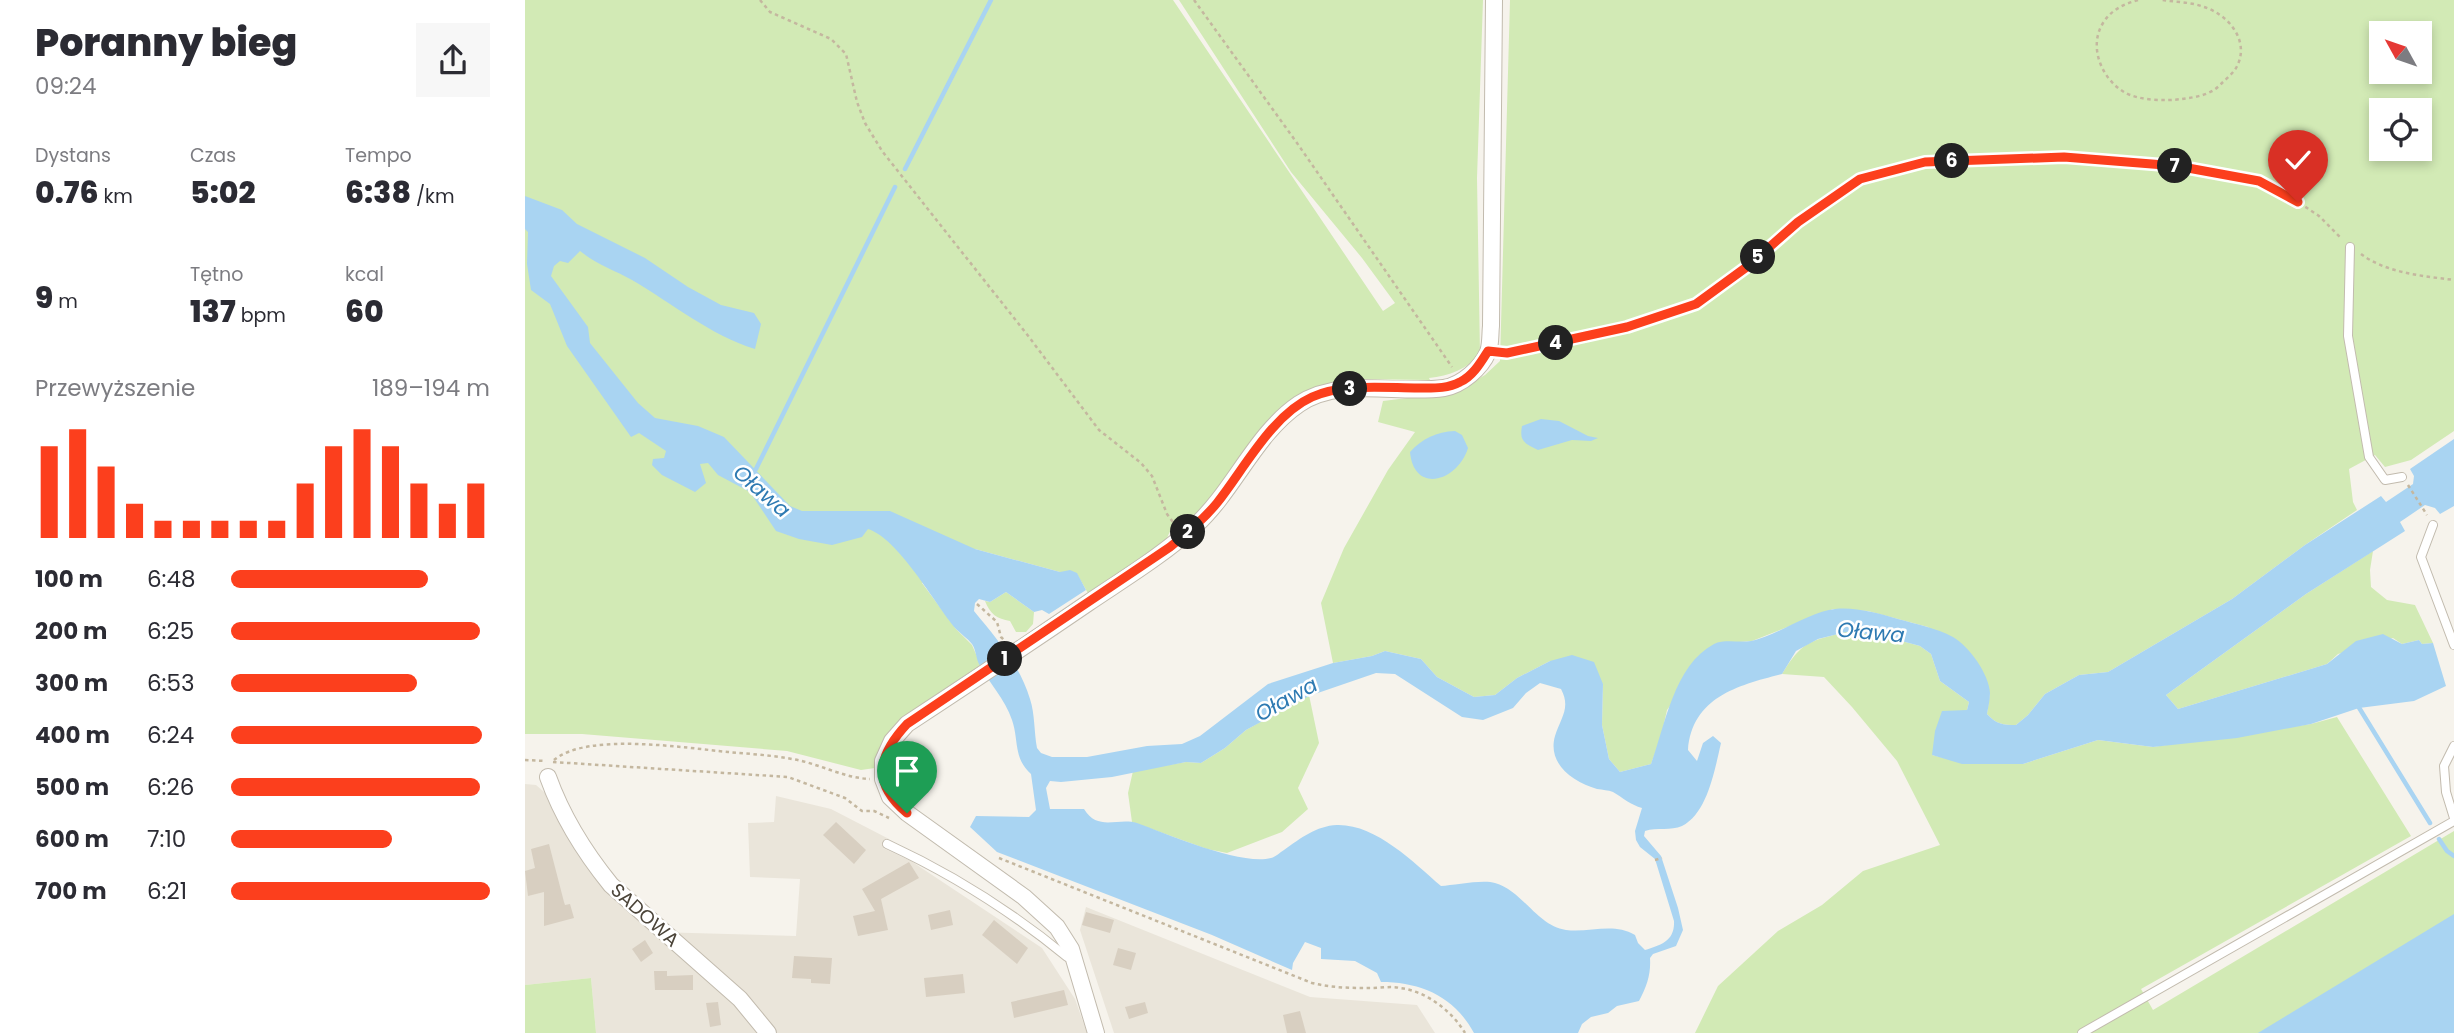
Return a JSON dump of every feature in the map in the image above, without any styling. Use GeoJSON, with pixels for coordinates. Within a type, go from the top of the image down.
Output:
{"type":"FeatureCollection","features":[{"type":"Feature","properties":{"kind":"street"},"geometry":{"type":"LineString","coordinates":[[1096,1033],[1066,939],[1051,920],[895,803],[883,779],[885,753],[907,724],[1184,536],[1215,505],[1275,426],[1298,405],[1328,391],[1361,388],[1445,388],[1462,381],[1496,352],[1491,326],[1494,0]]}},
{"type":"Feature","properties":{"kind":"street","name":"SADOWA"},"geometry":{"type":"LineString","coordinates":[[550,769],[573,828],[611,885],[740,999],[768,1033]]}},
{"type":"Feature","properties":{"kind":"lane"},"geometry":{"type":"LineString","coordinates":[[2350,247],[2348,336],[2369,457],[2385,480],[2402,477]]}},
{"type":"Feature","properties":{"kind":"lane"},"geometry":{"type":"LineString","coordinates":[[2433,525],[2421,557],[2454,646]]}},
{"type":"Feature","properties":{"kind":"lane"},"geometry":{"type":"LineString","coordinates":[[2082,1033],[2454,819],[2444,766],[2454,746]]}},
{"type":"Feature","properties":{"kind":"lane"},"geometry":{"type":"LineString","coordinates":[[887,844],[958,880],[1028,925],[1067,957],[1074,959]]}},
{"type":"Feature","properties":{"kind":"path"},"geometry":{"type":"LineString","coordinates":[[760,0],[770,12],[831,39],[846,54],[857,102],[865,123],[882,151],[1099,430],[1141,463],[1152,477],[1167,514],[1174,523]]}},
{"type":"Feature","properties":{"kind":"path"},"geometry":{"type":"LineString","coordinates":[[1194,0],[1462,381]]}},
{"type":"Feature","properties":{"kind":"path"},"geometry":{"type":"LineString","coordinates":[[2138,0],[2122,5],[2102,24],[2097,46],[2102,69],[2113,82],[2126,93],[2142,98],[2174,100],[2199,97],[2217,89],[2239,63],[2241,45],[2234,26],[2204,6],[2162,0]]}},
{"type":"Feature","properties":{"kind":"path"},"geometry":{"type":"LineString","coordinates":[[1496,352],[1510,352],[1627,327],[1696,304],[1748,266],[1798,222],[1860,179],[1925,162],[2064,157],[2177,166],[2259,181],[2319,216],[2350,247],[2374,264],[2454,280]]}},
{"type":"Feature","properties":{"kind":"path"},"geometry":{"type":"LineString","coordinates":[[2408,486],[2423,509]]}},
{"type":"Feature","properties":{"kind":"path"},"geometry":{"type":"LineString","coordinates":[[977,604],[997,622],[1001,637],[1014,653]]}},
{"type":"Feature","properties":{"kind":"path"},"geometry":{"type":"LineString","coordinates":[[550,769],[559,756],[609,744],[657,745],[793,759],[865,779],[883,779]]}},
{"type":"Feature","properties":{"kind":"path"},"geometry":{"type":"LineString","coordinates":[[525,760],[550,769],[788,777],[845,798],[862,811],[874,811],[894,820]]}},
{"type":"Feature","properties":{"kind":"path"},"geometry":{"type":"LineString","coordinates":[[969,858],[975,849],[1312,983],[1331,988],[1399,988],[1416,993],[1428,998],[1454,1017],[1465,1033]]}},
{"type":"Feature","properties":{"kind":"path"},"geometry":{"type":"LineString","coordinates":[[1655,860],[1663,858]]}},
{"type":"Feature","properties":{"kind":"shaded area"},"geometry":{"type":"Polygon","coordinates":[[[525,784],[536,785],[551,798],[572,841],[596,880],[656,932],[796,936],[800,879],[750,877],[748,823],[774,822],[776,796],[831,809],[889,839],[883,848],[911,861],[1042,948],[1075,999],[1087,1033],[596,1033],[591,978],[525,985],[525,784]]]}},
{"type":"Feature","properties":{"kind":"shaded area"},"geometry":{"type":"Polygon","coordinates":[[[1086,907],[1310,997],[1417,1005],[1435,1033],[1114,1033],[1080,930],[1086,907]]]}},
{"type":"Feature","properties":{"kind":"green space"},"geometry":{"type":"Polygon","coordinates":[[[525,0],[1173,0],[1383,311],[1395,303],[1362,258],[1291,172],[1179,0],[1483,0],[1477,178],[1480,353],[1464,367],[1444,376],[1429,378],[1430,380],[1350,379],[1309,392],[1226,480],[1193,520],[1175,525],[1166,541],[1089,595],[1077,574],[1060,572],[975,549],[922,583],[956,629],[972,645],[982,668],[888,735],[877,754],[875,768],[861,770],[787,751],[582,734],[525,734],[525,0]]]}},
{"type":"Feature","properties":{"kind":"green space"},"geometry":{"type":"Polygon","coordinates":[[[1510,0],[2454,0],[2454,431],[2411,460],[2385,467],[2375,455],[2349,469],[2353,502],[2357,510],[2232,599],[2108,672],[2079,675],[2045,694],[2016,725],[2000,723],[1987,714],[1990,693],[1928,627],[1868,611],[1833,609],[1752,641],[1715,644],[1667,710],[1651,764],[1620,772],[1609,759],[1602,725],[1603,684],[1550,661],[1517,678],[1495,695],[1474,697],[1437,677],[1421,659],[1385,651],[1333,663],[1321,603],[1344,548],[1388,470],[1415,432],[1378,422],[1383,401],[1456,392],[1485,375],[1500,361],[1510,0]]]}},
{"type":"Feature","properties":{"kind":"green space"},"geometry":{"type":"Polygon","coordinates":[[[2373,551],[2371,587],[2387,600],[2415,605],[2433,643],[2422,644],[2419,640],[2402,644],[2393,638],[2338,654],[2327,664],[2178,709],[2166,695],[2306,594],[2373,551]]]}},
{"type":"Feature","properties":{"kind":"green space"},"geometry":{"type":"Polygon","coordinates":[[[1006,592],[1034,612],[1033,624],[1026,632],[1016,632],[1010,621],[1001,619],[987,606],[985,601],[990,602],[1006,592]]]}},
{"type":"Feature","properties":{"kind":"green space"},"geometry":{"type":"Polygon","coordinates":[[[1846,632],[1883,636],[1920,646],[1931,654],[1940,681],[1969,702],[1967,710],[1932,755],[1948,759],[2023,764],[2098,740],[2153,747],[2311,724],[2337,717],[2411,836],[2141,989],[2153,1010],[2454,831],[2454,1033],[1695,1033],[1718,986],[1778,931],[1822,905],[1863,871],[1940,845],[1897,761],[1852,707],[1824,677],[1782,674],[1795,655],[1808,644],[1846,632]]]}},
{"type":"Feature","properties":{"kind":"green space"},"geometry":{"type":"Polygon","coordinates":[[[1309,695],[1319,743],[1298,788],[1308,809],[1282,832],[1227,853],[1207,849],[1132,822],[1128,793],[1133,771],[1186,762],[1201,763],[1246,730],[1309,695]]]}},
{"type":"Feature","properties":{"kind":"green space"},"geometry":{"type":"Polygon","coordinates":[[[591,978],[596,1033],[525,1033],[525,985],[591,978]]]}},
{"type":"Feature","properties":{"kind":"water","name":"Oława"},"geometry":{"type":"Polygon","coordinates":[[[525,196],[562,210],[577,224],[645,258],[721,305],[754,313],[761,324],[755,349],[723,336],[580,251],[568,263],[560,261],[554,266],[551,276],[588,327],[590,343],[638,403],[655,418],[698,426],[724,437],[790,506],[802,511],[890,511],[975,549],[1060,572],[1070,570],[1077,573],[1086,590],[1049,614],[1042,610],[1034,612],[1006,592],[990,602],[979,599],[975,603],[974,611],[1006,652],[1026,687],[1033,711],[1037,748],[1041,753],[1052,757],[1087,757],[1147,746],[1182,744],[1200,736],[1268,684],[1333,663],[1385,651],[1421,659],[1437,677],[1474,697],[1495,695],[1517,678],[1550,661],[1572,655],[1594,662],[1603,684],[1602,725],[1609,759],[1620,772],[1651,764],[1680,681],[1700,654],[1714,644],[1751,641],[1815,614],[1835,609],[1882,615],[1953,637],[1971,654],[1986,678],[1990,693],[1987,714],[2000,723],[2016,725],[2045,694],[2079,675],[2108,672],[2232,599],[2305,545],[2381,496],[2386,502],[2413,484],[2414,476],[2410,469],[2454,439],[2454,506],[2440,514],[2435,508],[2425,505],[2400,522],[2405,531],[2306,594],[2166,695],[2178,709],[2327,664],[2356,641],[2383,634],[2402,644],[2419,640],[2422,644],[2433,643],[2446,686],[2414,701],[2359,708],[2311,724],[2237,738],[2153,747],[2098,740],[2023,764],[1962,764],[1932,755],[1935,731],[1942,711],[1967,710],[1969,702],[1940,681],[1931,654],[1920,646],[1883,636],[1846,632],[1818,639],[1796,651],[1782,674],[1750,683],[1720,696],[1698,717],[1691,732],[1688,750],[1697,761],[1703,743],[1713,736],[1721,743],[1704,801],[1691,820],[1682,826],[1645,831],[1644,836],[1661,856],[1683,930],[1676,946],[1653,954],[1650,958],[1648,980],[1639,1001],[1617,1006],[1608,1013],[1591,1017],[1582,1024],[1578,1033],[1474,1033],[1457,1009],[1435,994],[1409,985],[1381,982],[1377,973],[1355,961],[1321,959],[1321,948],[1305,942],[1292,970],[1212,935],[997,852],[970,827],[976,816],[1029,817],[1036,810],[1031,774],[1021,762],[1012,720],[979,664],[972,644],[956,629],[904,558],[880,535],[868,529],[862,537],[832,545],[799,539],[776,531],[750,492],[718,475],[708,463],[700,464],[706,483],[695,492],[662,475],[652,465],[653,459],[664,458],[666,451],[639,433],[631,437],[567,346],[550,304],[531,290],[527,264],[528,232],[525,229],[525,196]],[[1376,673],[1309,696],[1246,730],[1201,763],[1186,762],[1112,777],[1050,781],[1046,788],[1050,809],[1084,809],[1090,816],[1102,822],[1137,823],[1204,848],[1258,859],[1275,857],[1315,830],[1337,825],[1352,826],[1393,846],[1441,886],[1495,883],[1514,893],[1556,927],[1575,931],[1610,928],[1627,931],[1635,935],[1645,950],[1669,938],[1674,921],[1655,859],[1640,847],[1636,840],[1635,831],[1642,808],[1613,792],[1579,782],[1558,763],[1555,736],[1565,707],[1561,689],[1540,683],[1526,693],[1513,708],[1483,720],[1462,717],[1395,674],[1376,673]]]}},
{"type":"Feature","properties":{"kind":"water"},"geometry":{"type":"Polygon","coordinates":[[[1541,419],[1559,421],[1588,436],[1598,438],[1591,441],[1572,440],[1538,450],[1524,441],[1521,431],[1522,426],[1541,419]]]}},
{"type":"Feature","properties":{"kind":"water"},"geometry":{"type":"Polygon","coordinates":[[[1455,431],[1462,435],[1468,448],[1455,469],[1437,478],[1427,478],[1419,474],[1413,466],[1410,452],[1430,437],[1455,431]]]}},
{"type":"Feature","properties":{"kind":"water"},"geometry":{"type":"Polygon","coordinates":[[[2454,914],[2454,1033],[2258,1033],[2454,914]]]}},
{"type":"Feature","properties":{"kind":"building"},"geometry":{"type":"Polygon","coordinates":[[[836,822],[866,850],[854,864],[823,835],[836,822]]]}},
{"type":"Feature","properties":{"kind":"building"},"geometry":{"type":"Polygon","coordinates":[[[549,844],[565,905],[570,904],[574,918],[544,926],[544,892],[528,896],[525,871],[535,868],[531,849],[549,844]]]}},
{"type":"Feature","properties":{"kind":"building"},"geometry":{"type":"Polygon","coordinates":[[[909,862],[919,878],[881,899],[888,930],[858,936],[853,916],[875,911],[862,889],[909,862]]]}},
{"type":"Feature","properties":{"kind":"building"},"geometry":{"type":"Polygon","coordinates":[[[950,910],[953,925],[931,930],[928,915],[950,910]]]}},
{"type":"Feature","properties":{"kind":"building"},"geometry":{"type":"Polygon","coordinates":[[[1086,912],[1114,920],[1110,933],[1082,925],[1086,912]]]}},
{"type":"Feature","properties":{"kind":"building"},"geometry":{"type":"Polygon","coordinates":[[[994,920],[1028,948],[1017,964],[982,935],[994,920]]]}},
{"type":"Feature","properties":{"kind":"building"},"geometry":{"type":"Polygon","coordinates":[[[645,940],[653,953],[641,962],[632,949],[645,940]]]}},
{"type":"Feature","properties":{"kind":"building"},"geometry":{"type":"Polygon","coordinates":[[[1118,948],[1136,953],[1131,970],[1113,965],[1118,948]]]}},
{"type":"Feature","properties":{"kind":"building"},"geometry":{"type":"Polygon","coordinates":[[[794,956],[832,958],[830,984],[792,978],[794,956]]]}},
{"type":"Feature","properties":{"kind":"building"},"geometry":{"type":"Polygon","coordinates":[[[654,971],[667,971],[667,976],[693,975],[693,990],[655,990],[654,971]]]}},
{"type":"Feature","properties":{"kind":"building"},"geometry":{"type":"Polygon","coordinates":[[[963,974],[965,993],[926,997],[924,978],[963,974]]]}},
{"type":"Feature","properties":{"kind":"building"},"geometry":{"type":"Polygon","coordinates":[[[1064,990],[1068,1005],[1014,1018],[1011,1002],[1064,990]]]}},
{"type":"Feature","properties":{"kind":"building"},"geometry":{"type":"Polygon","coordinates":[[[718,1002],[721,1025],[710,1027],[706,1003],[718,1002]]]}},
{"type":"Feature","properties":{"kind":"building"},"geometry":{"type":"Polygon","coordinates":[[[1145,1002],[1148,1013],[1129,1019],[1125,1007],[1145,1002]]]}},
{"type":"Feature","properties":{"kind":"building"},"geometry":{"type":"Polygon","coordinates":[[[1300,1011],[1306,1033],[1287,1033],[1283,1015],[1300,1011]]]}},
{"type":"Feature","properties":{"kind":"waterway"},"geometry":{"type":"LineString","coordinates":[[905,169],[991,0]]}},
{"type":"Feature","properties":{"kind":"waterway","name":"Oława"},"geometry":{"type":"LineString","coordinates":[[756,469],[895,187]]}},
{"type":"Feature","properties":{"kind":"waterway"},"geometry":{"type":"LineString","coordinates":[[2358,706],[2430,823]]}},
{"type":"Feature","properties":{"kind":"waterway"},"geometry":{"type":"LineString","coordinates":[[2439,839],[2454,856]]}},
{"type":"Feature","properties":{"kind":"route"},"geometry":{"type":"LineString","coordinates":[[907,813],[890,797],[883,779],[885,753],[907,724],[1170,547],[1215,505],[1275,426],[1298,405],[1312,397],[1328,391],[1361,388],[1445,388],[1462,381],[1480,365],[1488,351],[1507,353],[1627,327],[1696,304],[1748,266],[1798,222],[1860,179],[1925,162],[2064,157],[2177,166],[2259,181],[2298,202]]}}]}
